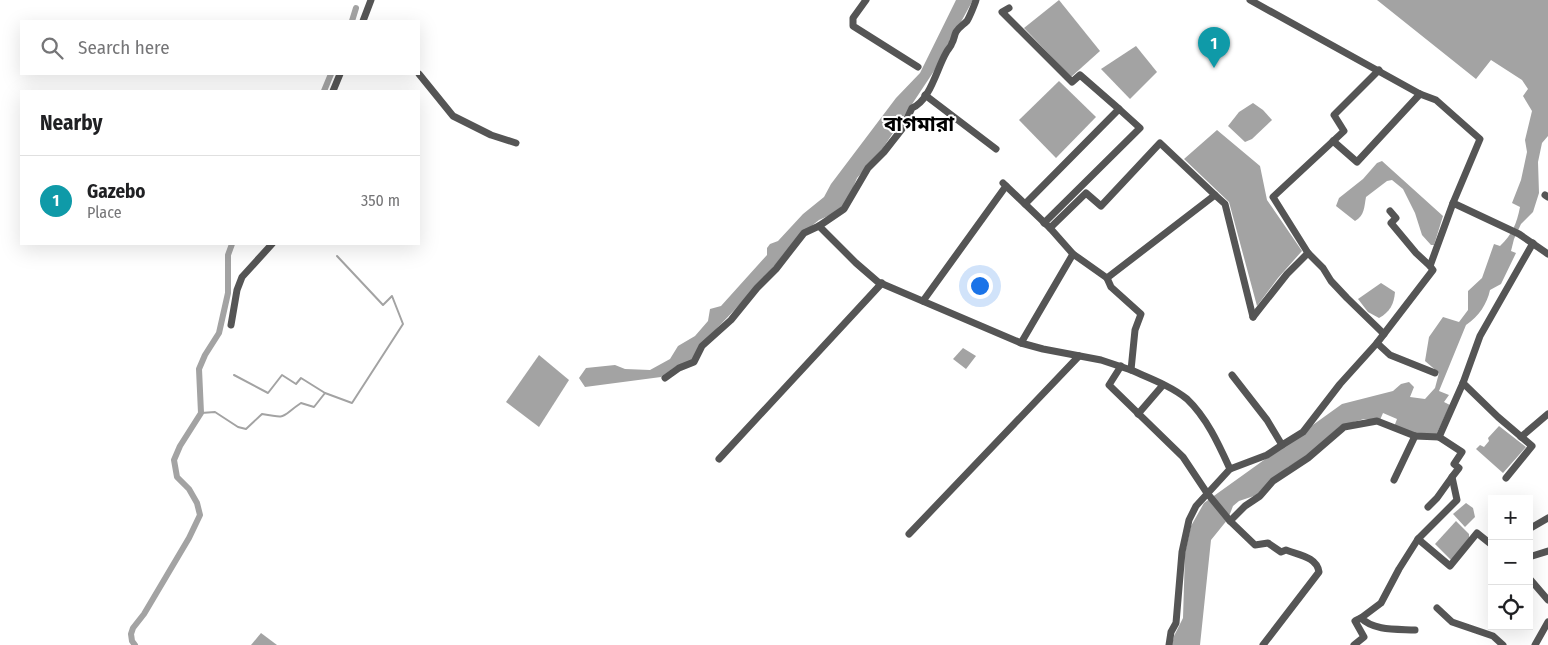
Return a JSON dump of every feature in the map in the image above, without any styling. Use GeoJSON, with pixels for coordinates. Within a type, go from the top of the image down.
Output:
{"type":"FeatureCollection","features":[{"type":"Feature","properties":{"kind":"street"},"geometry":{"type":"LineString","coordinates":[[363,20],[371,0]]}},
{"type":"Feature","properties":{"kind":"street"},"geometry":{"type":"LineString","coordinates":[[866,0],[853,18],[853,26],[918,68]]}},
{"type":"Feature","properties":{"kind":"street"},"geometry":{"type":"LineString","coordinates":[[665,378],[678,368],[694,362],[702,346],[731,320],[757,288],[776,269],[798,239],[844,209],[868,168],[884,152],[902,129],[912,108],[918,105],[925,95],[957,31],[968,20],[976,0]]}},
{"type":"Feature","properties":{"kind":"street"},"geometry":{"type":"LineString","coordinates":[[1250,0],[1420,94],[1436,100],[1480,139],[1453,203],[1430,266]]}},
{"type":"Feature","properties":{"kind":"street"},"geometry":{"type":"LineString","coordinates":[[1009,8],[1002,12],[1072,82],[1080,75],[1140,128],[1047,225]]}},
{"type":"Feature","properties":{"kind":"street"},"geometry":{"type":"LineString","coordinates":[[1379,70],[1334,115],[1344,131],[1273,197],[1308,253],[1323,268],[1341,293],[1384,334]]}},
{"type":"Feature","properties":{"kind":"street"},"geometry":{"type":"LineString","coordinates":[[333,90],[340,75]]}},
{"type":"Feature","properties":{"kind":"street"},"geometry":{"type":"LineString","coordinates":[[419,75],[453,116],[491,135],[516,144]]}},
{"type":"Feature","properties":{"kind":"street"},"geometry":{"type":"LineString","coordinates":[[1333,142],[1357,162],[1420,94]]}},
{"type":"Feature","properties":{"kind":"street"},"geometry":{"type":"LineString","coordinates":[[925,95],[996,149]]}},
{"type":"Feature","properties":{"kind":"street"},"geometry":{"type":"LineString","coordinates":[[1025,204],[1119,109]]}},
{"type":"Feature","properties":{"kind":"street"},"geometry":{"type":"LineString","coordinates":[[1047,225],[1086,193],[1101,206],[1160,143],[1226,204],[1253,317],[1287,274],[1308,253]]}},
{"type":"Feature","properties":{"kind":"street"},"geometry":{"type":"LineString","coordinates":[[923,301],[1004,185],[1047,225],[1073,254],[1107,278],[1111,287],[1141,314],[1135,330],[1131,370]]}},
{"type":"Feature","properties":{"kind":"street"},"geometry":{"type":"LineString","coordinates":[[1107,278],[1215,195]]}},
{"type":"Feature","properties":{"kind":"street"},"geometry":{"type":"LineString","coordinates":[[1453,203],[1519,234],[1548,254]]}},
{"type":"Feature","properties":{"kind":"street"},"geometry":{"type":"LineString","coordinates":[[1168,645],[1171,632],[1176,623],[1182,552],[1189,520],[1196,506],[1230,469],[1267,455],[1303,432],[1340,384],[1377,343],[1433,270],[1391,223],[1396,218],[1390,211]]}},
{"type":"Feature","properties":{"kind":"street"},"geometry":{"type":"LineString","coordinates":[[819,226],[878,282],[1021,343],[1121,366],[1163,385],[1185,398],[1197,411],[1216,438],[1230,469]]}},
{"type":"Feature","properties":{"kind":"street"},"geometry":{"type":"LineString","coordinates":[[1439,437],[1463,383],[1480,336],[1533,243]]}},
{"type":"Feature","properties":{"kind":"street"},"geometry":{"type":"LineString","coordinates":[[230,325],[237,290],[242,277],[271,245]]}},
{"type":"Feature","properties":{"kind":"street"},"geometry":{"type":"LineString","coordinates":[[1021,343],[1073,254]]}},
{"type":"Feature","properties":{"kind":"street"},"geometry":{"type":"LineString","coordinates":[[719,459],[882,283]]}},
{"type":"Feature","properties":{"kind":"street"},"geometry":{"type":"LineString","coordinates":[[1377,343],[1390,356],[1435,373]]}},
{"type":"Feature","properties":{"kind":"street"},"geometry":{"type":"LineString","coordinates":[[909,534],[1079,356]]}},
{"type":"Feature","properties":{"kind":"street"},"geometry":{"type":"LineString","coordinates":[[1121,366],[1109,385],[1182,457],[1229,520],[1255,544],[1268,543],[1281,552],[1286,550],[1312,560],[1318,566],[1319,572],[1263,645]]}},
{"type":"Feature","properties":{"kind":"street"},"geometry":{"type":"LineString","coordinates":[[1232,374],[1267,420],[1282,445]]}},
{"type":"Feature","properties":{"kind":"street"},"geometry":{"type":"LineString","coordinates":[[1463,383],[1532,446],[1506,478]]}},
{"type":"Feature","properties":{"kind":"street"},"geometry":{"type":"LineString","coordinates":[[1138,414],[1163,385]]}},
{"type":"Feature","properties":{"kind":"street"},"geometry":{"type":"LineString","coordinates":[[1521,437],[1548,414]]}},
{"type":"Feature","properties":{"kind":"street"},"geometry":{"type":"LineString","coordinates":[[1229,520],[1260,496],[1273,481],[1308,458],[1344,427],[1376,421],[1414,436],[1439,437],[1462,452],[1454,464],[1459,468],[1428,507]]}},
{"type":"Feature","properties":{"kind":"street"},"geometry":{"type":"LineString","coordinates":[[1394,480],[1414,436]]}},
{"type":"Feature","properties":{"kind":"street"},"geometry":{"type":"LineString","coordinates":[[1354,645],[1364,636],[1355,621],[1381,603],[1418,539],[1457,500],[1452,477]]}},
{"type":"Feature","properties":{"kind":"street"},"geometry":{"type":"LineString","coordinates":[[1533,527],[1548,518]]}},
{"type":"Feature","properties":{"kind":"street"},"geometry":{"type":"LineString","coordinates":[[1418,539],[1450,566],[1477,533],[1488,541]]}},
{"type":"Feature","properties":{"kind":"street"},"geometry":{"type":"LineString","coordinates":[[1533,557],[1548,551]]}},
{"type":"Feature","properties":{"kind":"street"},"geometry":{"type":"LineString","coordinates":[[1533,583],[1548,600]]}},
{"type":"Feature","properties":{"kind":"street"},"geometry":{"type":"LineString","coordinates":[[1437,608],[1452,622],[1492,636],[1503,645]]}},
{"type":"Feature","properties":{"kind":"street"},"geometry":{"type":"LineString","coordinates":[[1361,618],[1366,623],[1382,628],[1415,630]]}},
{"type":"Feature","properties":{"kind":"street"},"geometry":{"type":"LineString","coordinates":[[1534,645],[1548,622]]}},
{"type":"Feature","properties":{"kind":"shaded area"},"geometry":{"type":"Polygon","coordinates":[[[956,0],[973,0],[934,71],[881,151],[857,178],[848,200],[837,212],[819,220],[799,236],[761,282],[703,343],[692,360],[675,367],[661,377],[585,387],[579,378],[586,368],[615,365],[625,369],[650,370],[670,359],[678,346],[695,336],[708,321],[710,309],[721,306],[767,255],[767,248],[770,244],[778,241],[803,214],[824,197],[831,184],[896,98],[920,73],[956,0]]]}},
{"type":"Feature","properties":{"kind":"shaded area"},"geometry":{"type":"Polygon","coordinates":[[[1059,0],[1100,51],[1071,77],[1024,28],[1059,0]]]}},
{"type":"Feature","properties":{"kind":"shaded area"},"geometry":{"type":"Polygon","coordinates":[[[1377,0],[1548,0],[1548,136],[1542,143],[1538,162],[1539,193],[1533,212],[1521,224],[1514,239],[1511,251],[1516,253],[1501,284],[1490,290],[1482,309],[1466,325],[1439,391],[1449,395],[1444,402],[1450,405],[1436,435],[1415,433],[1394,427],[1397,419],[1383,413],[1380,420],[1364,419],[1340,426],[1308,455],[1288,467],[1257,495],[1239,501],[1233,506],[1228,519],[1211,540],[1200,645],[1172,645],[1174,636],[1183,618],[1185,553],[1191,526],[1204,503],[1342,404],[1393,391],[1401,384],[1409,382],[1414,387],[1410,397],[1425,399],[1435,388],[1439,373],[1425,361],[1429,337],[1443,317],[1459,322],[1468,310],[1468,291],[1482,278],[1494,244],[1500,246],[1504,242],[1511,233],[1517,218],[1520,207],[1512,203],[1521,180],[1527,152],[1525,140],[1532,111],[1523,96],[1528,89],[1522,80],[1491,60],[1476,79],[1377,0]]]}},
{"type":"Feature","properties":{"kind":"shaded area"},"geometry":{"type":"Polygon","coordinates":[[[1136,46],[1157,72],[1130,99],[1101,69],[1136,46]]]}},
{"type":"Feature","properties":{"kind":"shaded area"},"geometry":{"type":"Polygon","coordinates":[[[1059,81],[1096,117],[1056,158],[1019,120],[1059,81]]]}},
{"type":"Feature","properties":{"kind":"shaded area"},"geometry":{"type":"Polygon","coordinates":[[[1253,103],[1272,120],[1252,139],[1245,142],[1228,126],[1239,112],[1253,103]]]}},
{"type":"Feature","properties":{"kind":"shaded area"},"geometry":{"type":"Polygon","coordinates":[[[1217,130],[1260,166],[1267,200],[1302,251],[1257,306],[1229,202],[1184,159],[1217,130]]]}},
{"type":"Feature","properties":{"kind":"shaded area"},"geometry":{"type":"Polygon","coordinates":[[[1382,161],[1443,216],[1434,245],[1431,245],[1422,235],[1415,213],[1403,189],[1392,180],[1387,181],[1366,197],[1362,213],[1355,221],[1336,206],[1339,198],[1363,179],[1377,163],[1382,161]]]}},
{"type":"Feature","properties":{"kind":"shaded area"},"geometry":{"type":"Polygon","coordinates":[[[1381,283],[1395,292],[1391,307],[1379,318],[1368,312],[1358,299],[1381,283]]]}},
{"type":"Feature","properties":{"kind":"shaded area"},"geometry":{"type":"Polygon","coordinates":[[[963,348],[976,356],[966,369],[953,359],[963,348]]]}},
{"type":"Feature","properties":{"kind":"shaded area"},"geometry":{"type":"Polygon","coordinates":[[[539,355],[569,380],[539,427],[506,402],[539,355]]]}},
{"type":"Feature","properties":{"kind":"shaded area"},"geometry":{"type":"Polygon","coordinates":[[[1499,426],[1526,447],[1503,473],[1476,449],[1480,445],[1484,447],[1489,441],[1488,438],[1499,426]]]}},
{"type":"Feature","properties":{"kind":"shaded area"},"geometry":{"type":"Polygon","coordinates":[[[1466,503],[1473,508],[1475,517],[1465,527],[1453,514],[1466,503]]]}},
{"type":"Feature","properties":{"kind":"shaded area"},"geometry":{"type":"Polygon","coordinates":[[[1456,521],[1469,534],[1469,538],[1452,561],[1435,544],[1456,521]]]}},
{"type":"Feature","properties":{"kind":"shaded area"},"geometry":{"type":"Polygon","coordinates":[[[261,633],[277,645],[251,645],[261,633]]]}},
{"type":"Feature","properties":{"kind":"waterway"},"geometry":{"type":"LineString","coordinates":[[352,20],[356,8]]}},
{"type":"Feature","properties":{"kind":"waterway"},"geometry":{"type":"LineString","coordinates":[[324,90],[331,75]]}},
{"type":"Feature","properties":{"kind":"waterway"},"geometry":{"type":"LineString","coordinates":[[135,645],[131,634],[133,628],[144,614],[189,538],[200,515],[197,503],[189,489],[177,477],[174,460],[180,446],[201,413],[199,369],[205,355],[219,333],[228,293],[228,255],[232,245]]}},
{"type":"Feature","properties":{"kind":"waterway"},"geometry":{"type":"LineString","coordinates":[[325,393],[352,403],[403,324],[392,296],[383,305],[337,256]]}},
{"type":"Feature","properties":{"kind":"waterway"},"geometry":{"type":"LineString","coordinates":[[201,413],[215,412],[238,427],[246,429],[262,414],[284,416],[301,403],[314,407],[325,393],[301,378],[296,384],[282,375],[268,393],[234,375]]}},
{"type":"Feature","properties":{"kind":"place","name":"Gazebo"},"geometry":{"type":"Point","coordinates":[1214,68]}},
{"type":"Feature","properties":{"kind":"district","name":"বাগমারা"},"geometry":{"type":"Point","coordinates":[919,124]}}]}
